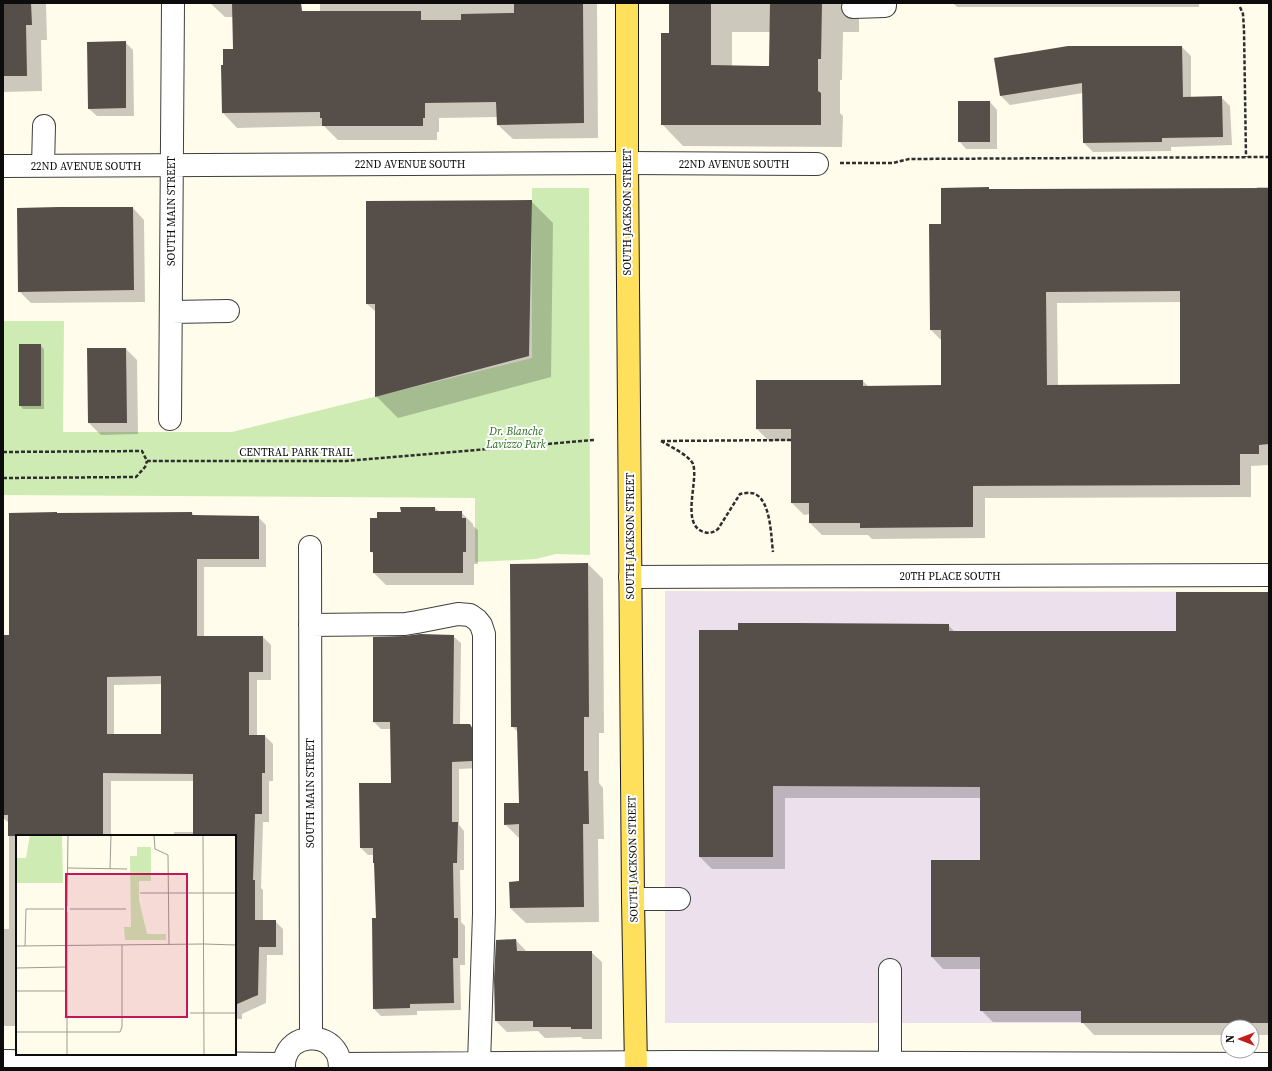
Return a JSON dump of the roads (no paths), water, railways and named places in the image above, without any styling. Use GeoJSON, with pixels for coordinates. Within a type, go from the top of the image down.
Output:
{"type":"FeatureCollection","features":[{"type":"Feature","properties":{"kind":"main road","name":"SOUTH JACKSON STREET"},"geometry":{"type":"LineString","coordinates":[[627,3],[630,577],[636,1065]]}},
{"type":"Feature","properties":{"kind":"street","name":"SOUTH MAIN STREET"},"geometry":{"type":"LineString","coordinates":[[170,419],[173,3]]}},
{"type":"Feature","properties":{"kind":"street"},"geometry":{"type":"LineString","coordinates":[[853,7],[885,6],[885,3]]}},
{"type":"Feature","properties":{"kind":"street"},"geometry":{"type":"LineString","coordinates":[[43,166],[44,126]]}},
{"type":"Feature","properties":{"kind":"street","name":"22ND AVENUE SOUTH"},"geometry":{"type":"LineString","coordinates":[[3,166],[627,163],[826,164]]}},
{"type":"Feature","properties":{"kind":"street"},"geometry":{"type":"LineString","coordinates":[[171,312],[228,311]]}},
{"type":"Feature","properties":{"kind":"street","name":"SOUTH MAIN STREET"},"geometry":{"type":"LineString","coordinates":[[310,547],[311,1038]]}},
{"type":"Feature","properties":{"kind":"street","name":"20TH PLACE SOUTH"},"geometry":{"type":"LineString","coordinates":[[630,577],[1269,575]]}},
{"type":"Feature","properties":{"kind":"street"},"geometry":{"type":"LineString","coordinates":[[310,624],[405,624],[458,614],[470,615],[481,625],[484,634],[484,914],[479,1063]]}},
{"type":"Feature","properties":{"kind":"street"},"geometry":{"type":"LineString","coordinates":[[633,899],[679,898]]}},
{"type":"Feature","properties":{"kind":"street"},"geometry":{"type":"LineString","coordinates":[[890,970],[890,1063]]}},
{"type":"Feature","properties":{"kind":"street"},"geometry":{"type":"LineString","coordinates":[[3,1061],[284,1066],[285,1058],[288,1052],[296,1043],[311,1038],[323,1040],[331,1046],[337,1053],[340,1066],[479,1063],[636,1065],[829,1065],[890,1063],[1139,1066],[1220,1066],[1269,1064]]}},
{"type":"Feature","properties":{"kind":"park label","name":"Dr. Blanche Lavizzo Park"},"geometry":{"type":"Point","coordinates":[516,437]}}]}
